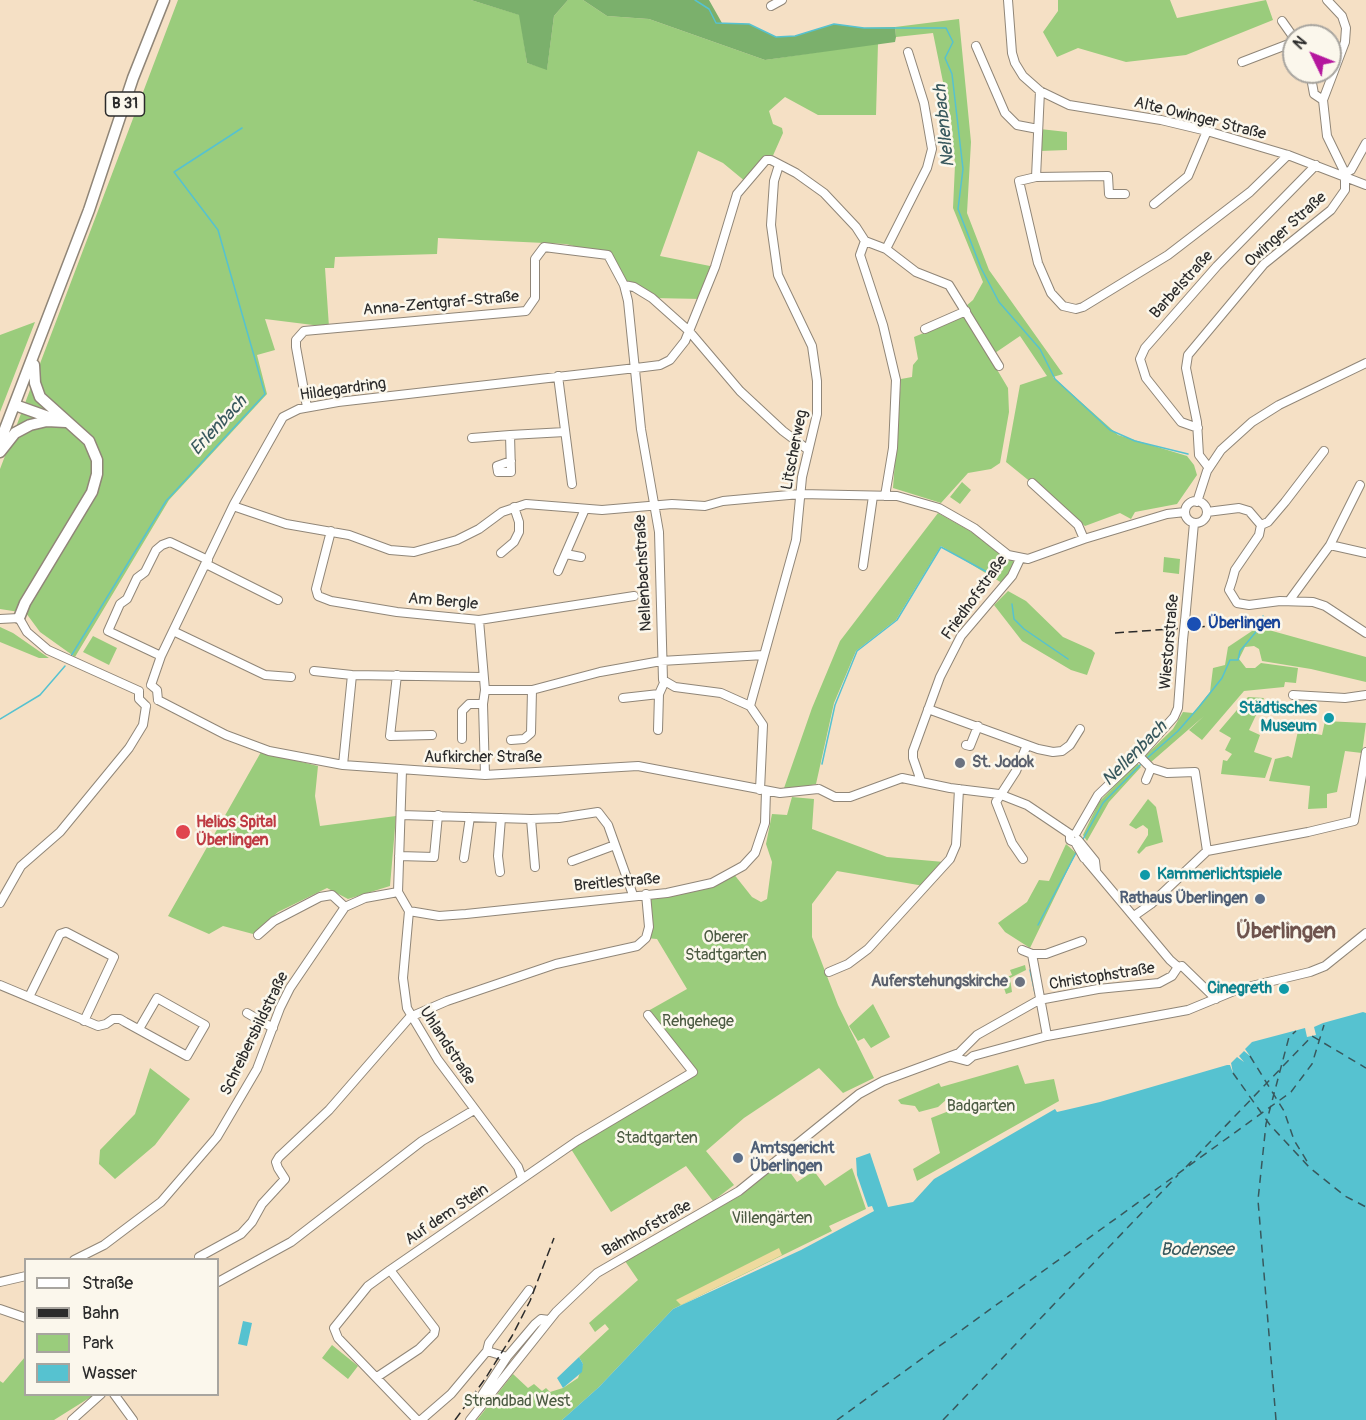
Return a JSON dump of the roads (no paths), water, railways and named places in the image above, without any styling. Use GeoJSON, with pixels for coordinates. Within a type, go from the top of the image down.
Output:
{"type":"FeatureCollection","features":[{"type":"Feature","properties":{"kind":"main road","name":"B 31"},"geometry":{"type":"LineString","coordinates":[[0,442],[39,345],[164,0]]}},
{"type":"Feature","properties":{"kind":"main road"},"geometry":{"type":"LineString","coordinates":[[39,345],[34,368],[34,383],[40,397],[62,419]]}},
{"type":"Feature","properties":{"kind":"main road"},"geometry":{"type":"LineString","coordinates":[[16,403],[62,419],[74,426],[86,436],[95,453],[97,467],[95,486],[25,603],[19,618]]}},
{"type":"Feature","properties":{"kind":"main road"},"geometry":{"type":"LineString","coordinates":[[0,452],[22,429],[62,419]]}},
{"type":"Feature","properties":{"kind":"street"},"geometry":{"type":"LineString","coordinates":[[771,6],[782,0]]}},
{"type":"Feature","properties":{"kind":"street","name":"Alte Owinger Straße"},"geometry":{"type":"LineString","coordinates":[[1008,0],[1015,63],[1023,76],[1040,91],[1069,105],[1161,120],[1207,131],[1288,155],[1346,175],[1366,185]]}},
{"type":"Feature","properties":{"kind":"street"},"geometry":{"type":"LineString","coordinates":[[1327,0],[1342,16],[1346,28],[1345,42],[1323,100],[1327,136],[1346,175]]}},
{"type":"Feature","properties":{"kind":"street"},"geometry":{"type":"LineString","coordinates":[[976,46],[1005,113],[1017,125],[1038,129]]}},
{"type":"Feature","properties":{"kind":"street"},"geometry":{"type":"LineString","coordinates":[[1242,62],[1282,47]]}},
{"type":"Feature","properties":{"kind":"street"},"geometry":{"type":"LineString","coordinates":[[886,249],[927,168],[932,149],[924,103],[908,52]]}},
{"type":"Feature","properties":{"kind":"street"},"geometry":{"type":"LineString","coordinates":[[1312,84],[1314,94],[1323,100]]}},
{"type":"Feature","properties":{"kind":"street"},"geometry":{"type":"LineString","coordinates":[[1036,177],[1040,91]]}},
{"type":"Feature","properties":{"kind":"street"},"geometry":{"type":"LineString","coordinates":[[1154,204],[1188,176],[1207,131]]}},
{"type":"Feature","properties":{"kind":"street","name":"Owinger Straße"},"geometry":{"type":"LineString","coordinates":[[1209,468],[1199,455],[1198,428],[1186,368],[1188,355],[1193,345],[1264,264],[1331,210],[1343,196],[1346,175],[1366,143]]}},
{"type":"Feature","properties":{"kind":"street"},"geometry":{"type":"LineString","coordinates":[[1125,194],[1109,194],[1108,176],[1036,177],[1019,181],[1038,263],[1051,293],[1063,306],[1076,309],[1111,291],[1168,255],[1250,192],[1288,155]]}},
{"type":"Feature","properties":{"kind":"street"},"geometry":{"type":"LineString","coordinates":[[689,332],[715,267],[737,194],[761,164],[771,160],[805,178],[824,193],[856,227],[865,241],[886,249],[907,267],[949,285],[999,366]]}},
{"type":"Feature","properties":{"kind":"street","name":"Litscherweg"},"geometry":{"type":"LineString","coordinates":[[750,706],[796,540],[807,449],[817,414],[817,381],[812,346],[778,275],[771,225],[774,181],[779,165]]}},
{"type":"Feature","properties":{"kind":"street","name":"Barbelstraße"},"geometry":{"type":"LineString","coordinates":[[1198,428],[1181,422],[1146,378],[1140,359],[1145,348],[1217,266],[1316,165]]}},
{"type":"Feature","properties":{"kind":"street"},"geometry":{"type":"LineString","coordinates":[[865,241],[860,255],[885,333],[896,380],[893,448],[885,496]]}},
{"type":"Feature","properties":{"kind":"street","name":"Anna-Zentgraf-Straße"},"geometry":{"type":"LineString","coordinates":[[307,407],[296,347],[296,340],[304,332],[526,311],[535,298],[535,259],[544,247],[608,255]]}},
{"type":"Feature","properties":{"kind":"street","name":"Nellenbachstraße"},"geometry":{"type":"LineString","coordinates":[[608,255],[624,285],[636,368],[641,429],[659,532],[661,661],[664,683]]}},
{"type":"Feature","properties":{"kind":"street"},"geometry":{"type":"LineString","coordinates":[[624,285],[634,287],[652,298],[689,332],[740,391],[807,449]]}},
{"type":"Feature","properties":{"kind":"street"},"geometry":{"type":"LineString","coordinates":[[925,330],[966,311]]}},
{"type":"Feature","properties":{"kind":"street","name":"Hildegardring"},"geometry":{"type":"LineString","coordinates":[[151,686],[161,656],[233,506],[276,427],[290,412],[307,407],[660,365],[670,360],[679,351],[689,332]]}},
{"type":"Feature","properties":{"kind":"street"},"geometry":{"type":"LineString","coordinates":[[1197,502],[1209,468],[1221,450],[1252,422],[1280,405],[1366,363]]}},
{"type":"Feature","properties":{"kind":"street"},"geometry":{"type":"LineString","coordinates":[[558,376],[572,484]]}},
{"type":"Feature","properties":{"kind":"street"},"geometry":{"type":"LineString","coordinates":[[472,438],[565,432]]}},
{"type":"Feature","properties":{"kind":"street"},"geometry":{"type":"LineString","coordinates":[[510,435],[511,461]]}},
{"type":"Feature","properties":{"kind":"street"},"geometry":{"type":"LineString","coordinates":[[1261,525],[1268,522],[1280,508],[1324,451]]}},
{"type":"Feature","properties":{"kind":"street"},"geometry":{"type":"LineString","coordinates":[[1032,483],[1078,525],[1084,538]]}},
{"type":"Feature","properties":{"kind":"street"},"geometry":{"type":"LineString","coordinates":[[1289,601],[1330,545],[1360,485]]}},
{"type":"Feature","properties":{"kind":"street"},"geometry":{"type":"LineString","coordinates":[[233,506],[286,524],[358,537],[390,550],[414,552],[457,540],[514,507],[539,503],[585,509],[672,504],[705,506],[723,501],[800,494],[885,496],[913,499],[939,508],[974,528],[1008,555],[1020,559]]}},
{"type":"Feature","properties":{"kind":"street"},"geometry":{"type":"LineString","coordinates":[[863,566],[873,496]]}},
{"type":"Feature","properties":{"kind":"street"},"geometry":{"type":"LineString","coordinates":[[1197,502],[1203,505],[1207,512],[1203,520],[1194,523],[1188,519],[1185,512],[1189,504],[1197,502]]}},
{"type":"Feature","properties":{"kind":"street"},"geometry":{"type":"LineString","coordinates":[[501,553],[514,542],[519,532],[519,522],[514,507]]}},
{"type":"Feature","properties":{"kind":"street"},"geometry":{"type":"LineString","coordinates":[[1207,512],[1239,508],[1249,511],[1261,525]]}},
{"type":"Feature","properties":{"kind":"street"},"geometry":{"type":"LineString","coordinates":[[558,571],[585,509]]}},
{"type":"Feature","properties":{"kind":"street","name":"Friedhofstraße"},"geometry":{"type":"LineString","coordinates":[[921,781],[913,758],[915,742],[943,669],[961,636],[1012,576],[1020,559],[1046,554],[1084,538],[1167,514],[1185,512]]}},
{"type":"Feature","properties":{"kind":"street","name":"Wiestorstraße"},"geometry":{"type":"LineString","coordinates":[[1075,837],[1098,795],[1144,762],[1176,713],[1194,523]]}},
{"type":"Feature","properties":{"kind":"street"},"geometry":{"type":"LineString","coordinates":[[1261,525],[1259,535],[1235,570],[1229,590],[1237,603],[1249,605],[1289,601],[1324,606],[1366,633]]}},
{"type":"Feature","properties":{"kind":"street","name":"Am Bergle"},"geometry":{"type":"LineString","coordinates":[[331,531],[316,589],[321,598],[397,612],[479,620],[634,596]]}},
{"type":"Feature","properties":{"kind":"street"},"geometry":{"type":"LineString","coordinates":[[161,656],[108,631],[120,604],[127,599],[137,578],[145,572],[156,550],[162,545],[170,542],[278,600]]}},
{"type":"Feature","properties":{"kind":"street"},"geometry":{"type":"LineString","coordinates":[[1330,545],[1366,553]]}},
{"type":"Feature","properties":{"kind":"street"},"geometry":{"type":"LineString","coordinates":[[566,554],[581,557]]}},
{"type":"Feature","properties":{"kind":"street"},"geometry":{"type":"LineString","coordinates":[[0,619],[19,618],[27,632],[48,650],[139,691]]}},
{"type":"Feature","properties":{"kind":"street"},"geometry":{"type":"LineString","coordinates":[[479,620],[485,690],[483,704],[485,775]]}},
{"type":"Feature","properties":{"kind":"street"},"geometry":{"type":"LineString","coordinates":[[173,631],[265,675],[291,677]]}},
{"type":"Feature","properties":{"kind":"street"},"geometry":{"type":"LineString","coordinates":[[485,690],[532,690],[600,672],[661,661],[764,655]]}},
{"type":"Feature","properties":{"kind":"street"},"geometry":{"type":"LineString","coordinates":[[314,671],[352,675],[483,677]]}},
{"type":"Feature","properties":{"kind":"street"},"geometry":{"type":"LineString","coordinates":[[343,765],[352,675]]}},
{"type":"Feature","properties":{"kind":"street"},"geometry":{"type":"LineString","coordinates":[[397,675],[390,736],[432,735]]}},
{"type":"Feature","properties":{"kind":"street"},"geometry":{"type":"LineString","coordinates":[[658,730],[659,694],[664,683],[675,687],[721,693],[750,706],[763,725],[763,791]]}},
{"type":"Feature","properties":{"kind":"street"},"geometry":{"type":"LineString","coordinates":[[144,686],[151,686],[157,690],[158,700],[146,706],[139,699],[139,691],[144,686]]}},
{"type":"Feature","properties":{"kind":"street"},"geometry":{"type":"LineString","coordinates":[[511,740],[524,740],[531,733],[532,690]]}},
{"type":"Feature","properties":{"kind":"street"},"geometry":{"type":"LineString","coordinates":[[623,698],[659,694]]}},
{"type":"Feature","properties":{"kind":"street"},"geometry":{"type":"LineString","coordinates":[[1293,695],[1322,698],[1366,695]]}},
{"type":"Feature","properties":{"kind":"street","name":"Aufkircher Straße"},"geometry":{"type":"LineString","coordinates":[[158,700],[226,735],[269,751],[343,765],[485,775],[638,766],[763,791],[793,793],[818,789],[843,798],[903,777],[958,789],[999,794],[1027,805],[1075,837],[1084,855]]}},
{"type":"Feature","properties":{"kind":"street"},"geometry":{"type":"LineString","coordinates":[[462,739],[462,711],[469,704],[483,704]]}},
{"type":"Feature","properties":{"kind":"street"},"geometry":{"type":"LineString","coordinates":[[0,903],[21,866],[60,832],[129,748],[143,725],[146,706]]}},
{"type":"Feature","properties":{"kind":"street"},"geometry":{"type":"LineString","coordinates":[[928,709],[1046,750],[1062,751],[1070,745],[1080,729]]}},
{"type":"Feature","properties":{"kind":"street"},"geometry":{"type":"LineString","coordinates":[[966,744],[970,746],[978,726]]}},
{"type":"Feature","properties":{"kind":"street"},"geometry":{"type":"LineString","coordinates":[[1023,859],[1000,816],[996,802],[999,794],[1016,771],[1027,744]]}},
{"type":"Feature","properties":{"kind":"street"},"geometry":{"type":"LineString","coordinates":[[1134,916],[1207,851],[1354,820],[1366,752]]}},
{"type":"Feature","properties":{"kind":"street"},"geometry":{"type":"LineString","coordinates":[[1144,762],[1146,780]]}},
{"type":"Feature","properties":{"kind":"street"},"geometry":{"type":"LineString","coordinates":[[1144,762],[1167,773],[1195,772],[1207,851]]}},
{"type":"Feature","properties":{"kind":"street"},"geometry":{"type":"LineString","coordinates":[[402,770],[398,892],[409,911]]}},
{"type":"Feature","properties":{"kind":"street"},"geometry":{"type":"LineString","coordinates":[[829,972],[848,964],[868,949],[950,859],[956,845],[958,789]]}},
{"type":"Feature","properties":{"kind":"street","name":"Breitlestraße"},"geometry":{"type":"LineString","coordinates":[[409,911],[439,916],[466,914],[633,896],[712,883],[743,866],[755,853],[763,835],[763,791]]}},
{"type":"Feature","properties":{"kind":"street"},"geometry":{"type":"LineString","coordinates":[[401,815],[531,819],[598,812],[608,825],[633,896]]}},
{"type":"Feature","properties":{"kind":"street"},"geometry":{"type":"LineString","coordinates":[[399,856],[434,857],[438,815]]}},
{"type":"Feature","properties":{"kind":"street"},"geometry":{"type":"LineString","coordinates":[[464,858],[470,817]]}},
{"type":"Feature","properties":{"kind":"street"},"geometry":{"type":"LineString","coordinates":[[500,872],[498,856],[501,818]]}},
{"type":"Feature","properties":{"kind":"street"},"geometry":{"type":"LineString","coordinates":[[531,819],[535,867]]}},
{"type":"Feature","properties":{"kind":"street"},"geometry":{"type":"LineString","coordinates":[[572,861],[615,845]]}},
{"type":"Feature","properties":{"kind":"street"},"geometry":{"type":"LineString","coordinates":[[1084,855],[1095,861],[1096,870]]}},
{"type":"Feature","properties":{"kind":"street"},"geometry":{"type":"LineString","coordinates":[[1084,855],[1178,967],[1182,966],[1213,1000]]}},
{"type":"Feature","properties":{"kind":"street"},"geometry":{"type":"LineString","coordinates":[[258,935],[274,921],[320,897],[332,895],[345,907],[365,898],[398,892]]}},
{"type":"Feature","properties":{"kind":"street"},"geometry":{"type":"LineString","coordinates":[[199,1257],[241,1234],[252,1222],[262,1204],[285,1179],[276,1162],[279,1157],[329,1110],[410,1017],[447,1001],[556,964],[637,946],[646,938],[649,927],[646,894]]}},
{"type":"Feature","properties":{"kind":"street","name":"Schreibersbildstraße"},"geometry":{"type":"LineString","coordinates":[[78,1258],[104,1245],[161,1202],[217,1137],[257,1069],[279,1008],[292,984],[345,907]]}},
{"type":"Feature","properties":{"kind":"street","name":"Uhlandstraße"},"geometry":{"type":"LineString","coordinates":[[409,911],[403,978],[404,996],[410,1017],[474,1110],[518,1167],[522,1178]]}},
{"type":"Feature","properties":{"kind":"street"},"geometry":{"type":"LineString","coordinates":[[29,997],[60,934],[66,932],[114,957],[84,1020]]}},
{"type":"Feature","properties":{"kind":"street","name":"Christophstraße"},"geometry":{"type":"LineString","coordinates":[[960,1055],[967,1061],[973,1056],[1047,1036],[1153,1018],[1213,1000],[1246,987],[1310,972],[1333,960],[1366,933]]}},
{"type":"Feature","properties":{"kind":"street"},"geometry":{"type":"LineString","coordinates":[[1023,950],[1032,954],[1056,952],[1082,941]]}},
{"type":"Feature","properties":{"kind":"street"},"geometry":{"type":"LineString","coordinates":[[1032,954],[1047,1036]]}},
{"type":"Feature","properties":{"kind":"street","name":"Christophstraße"},"geometry":{"type":"LineString","coordinates":[[864,1090],[947,1057],[960,1055],[977,1035],[1039,1000],[1098,989],[1159,983],[1172,976],[1178,967]]}},
{"type":"Feature","properties":{"kind":"street"},"geometry":{"type":"LineString","coordinates":[[0,985],[98,1026],[113,1019],[120,1019],[187,1056],[205,1025],[157,998],[139,1029]]}},
{"type":"Feature","properties":{"kind":"street"},"geometry":{"type":"LineString","coordinates":[[247,1013],[273,1028]]}},
{"type":"Feature","properties":{"kind":"street","name":"Auf dem Stein"},"geometry":{"type":"LineString","coordinates":[[419,1420],[338,1338],[334,1328],[368,1286],[390,1270],[522,1178],[627,1110],[693,1072],[648,1015]]}},
{"type":"Feature","properties":{"kind":"street"},"geometry":{"type":"LineString","coordinates":[[967,1047],[972,1050],[973,1056]]}},
{"type":"Feature","properties":{"kind":"street","name":"Bahnhofstraße"},"geometry":{"type":"LineString","coordinates":[[470,1420],[549,1320],[597,1273],[739,1191],[864,1090]]}},
{"type":"Feature","properties":{"kind":"street"},"geometry":{"type":"LineString","coordinates":[[219,1281],[291,1242],[422,1141],[474,1110]]}},
{"type":"Feature","properties":{"kind":"street"},"geometry":{"type":"LineString","coordinates":[[377,1377],[419,1348],[434,1334],[435,1329],[390,1270]]}},
{"type":"Feature","properties":{"kind":"street"},"geometry":{"type":"LineString","coordinates":[[0,1282],[24,1276]]}},
{"type":"Feature","properties":{"kind":"street"},"geometry":{"type":"LineString","coordinates":[[419,1420],[451,1394],[487,1351],[489,1343],[529,1290]]}},
{"type":"Feature","properties":{"kind":"street"},"geometry":{"type":"LineString","coordinates":[[0,1309],[24,1317]]}},
{"type":"Feature","properties":{"kind":"street"},"geometry":{"type":"LineString","coordinates":[[485,1402],[482,1395],[507,1357],[535,1324],[541,1319],[549,1320]]}},
{"type":"Feature","properties":{"kind":"street"},"geometry":{"type":"LineString","coordinates":[[487,1351],[507,1357]]}},
{"type":"Feature","properties":{"kind":"street"},"geometry":{"type":"LineString","coordinates":[[72,1420],[100,1396]]}},
{"type":"Feature","properties":{"kind":"street"},"geometry":{"type":"LineString","coordinates":[[115,1396],[133,1420]]}},
{"type":"Feature","properties":{"kind":"water","name":"Bodensee"},"geometry":{"type":"Polygon","coordinates":[[[1366,1013],[1366,1420],[562,1420],[599,1387],[673,1309],[801,1250],[874,1211],[872,1206],[868,1207],[857,1175],[856,1158],[870,1153],[888,1207],[913,1202],[934,1179],[1055,1109],[1057,1112],[1100,1102],[1227,1065],[1230,1065],[1233,1073],[1231,1063],[1237,1057],[1244,1062],[1239,1056],[1244,1051],[1250,1056],[1245,1049],[1252,1042],[1305,1028],[1307,1037],[1316,1035],[1314,1027],[1366,1013]]]}},
{"type":"Feature","properties":{"kind":"water"},"geometry":{"type":"Polygon","coordinates":[[[243,1321],[252,1323],[247,1346],[238,1344],[243,1321]]]}},
{"type":"Feature","properties":{"kind":"water"},"geometry":{"type":"Polygon","coordinates":[[[579,1357],[583,1364],[582,1372],[563,1388],[557,1378],[579,1357]]]}},
{"type":"Feature","properties":{"kind":"waterway","name":"Nellenbach"},"geometry":{"type":"LineString","coordinates":[[695,0],[709,9],[716,23],[749,24],[776,37],[795,36],[834,24],[864,28],[946,28],[953,42],[945,58],[952,74],[963,169],[958,209],[981,268],[999,302],[1040,349],[1055,379],[1110,430],[1135,441],[1188,454]]}},
{"type":"Feature","properties":{"kind":"waterway","name":"Erlenbach"},"geometry":{"type":"LineString","coordinates":[[71,656],[166,501],[265,394],[218,230],[174,172],[242,128]]}},
{"type":"Feature","properties":{"kind":"waterway"},"geometry":{"type":"LineString","coordinates":[[822,764],[835,705],[857,651],[897,620],[941,547],[987,572]]}},
{"type":"Feature","properties":{"kind":"waterway"},"geometry":{"type":"LineString","coordinates":[[1012,604],[1014,619],[1024,629],[1068,659]]}},
{"type":"Feature","properties":{"kind":"waterway","name":"Nellenbach"},"geometry":{"type":"LineString","coordinates":[[1146,759],[1178,731],[1199,707],[1222,678],[1230,660],[1238,660],[1240,651],[1260,627],[1263,616]]}},
{"type":"Feature","properties":{"kind":"waterway","name":"Erlenbach"},"geometry":{"type":"LineString","coordinates":[[0,719],[40,695],[65,666]]}},
{"type":"Feature","properties":{"kind":"waterway","name":"Nellenbach"},"geometry":{"type":"LineString","coordinates":[[1082,841],[1103,803],[1143,762]]}},
{"type":"Feature","properties":{"kind":"waterway","name":"Nellenbach"},"geometry":{"type":"LineString","coordinates":[[1038,925],[1077,851]]}},
{"type":"Feature","properties":{"kind":"waterway"},"geometry":{"type":"LineString","coordinates":[[1030,970],[1035,993]]}},
{"type":"Feature","properties":{"kind":"railway"},"geometry":{"type":"LineString","coordinates":[[1115,633],[1255,623]]}},
{"type":"Feature","properties":{"kind":"railway"},"geometry":{"type":"LineString","coordinates":[[455,1420],[485,1379],[512,1336],[530,1301],[554,1238]]}},
{"type":"Feature","properties":{"kind":"place","name":"Überlingen"},"geometry":{"type":"Point","coordinates":[1194,624]}},
{"type":"Feature","properties":{"kind":"place","name":"Städtisches Museum"},"geometry":{"type":"Point","coordinates":[1329,718]}},
{"type":"Feature","properties":{"kind":"place","name":"St. Jodok"},"geometry":{"type":"Point","coordinates":[960,763]}},
{"type":"Feature","properties":{"kind":"place","name":"Helios Spital Überlingen"},"geometry":{"type":"Point","coordinates":[183,832]}},
{"type":"Feature","properties":{"kind":"place","name":"Kammerlichtspiele"},"geometry":{"type":"Point","coordinates":[1145,875]}},
{"type":"Feature","properties":{"kind":"place","name":"Rathaus Überlingen"},"geometry":{"type":"Point","coordinates":[1260,899]}},
{"type":"Feature","properties":{"kind":"place","name":"Auferstehungskirche"},"geometry":{"type":"Point","coordinates":[1020,982]}},
{"type":"Feature","properties":{"kind":"place","name":"Cinegreth"},"geometry":{"type":"Point","coordinates":[1284,989]}},
{"type":"Feature","properties":{"kind":"place","name":"Amtsgericht Überlingen"},"geometry":{"type":"Point","coordinates":[738,1158]}},
{"type":"Feature","properties":{"kind":"district","name":"Überlingen"},"geometry":{"type":"Point","coordinates":[1286,932]}},
{"type":"Feature","properties":{"kind":"park label","name":"Oberer Stadtgarten"},"geometry":{"type":"Point","coordinates":[726,947]}},
{"type":"Feature","properties":{"kind":"park label","name":"Rehgehege"},"geometry":{"type":"Point","coordinates":[698,1022]}},
{"type":"Feature","properties":{"kind":"park label","name":"Badgarten"},"geometry":{"type":"Point","coordinates":[981,1107]}},
{"type":"Feature","properties":{"kind":"park label","name":"Stadtgarten"},"geometry":{"type":"Point","coordinates":[657,1139]}},
{"type":"Feature","properties":{"kind":"park label","name":"Villengärten"},"geometry":{"type":"Point","coordinates":[772,1219]}},
{"type":"Feature","properties":{"kind":"park label","name":"Strandbad West"},"geometry":{"type":"Point","coordinates":[517,1402]}}]}
